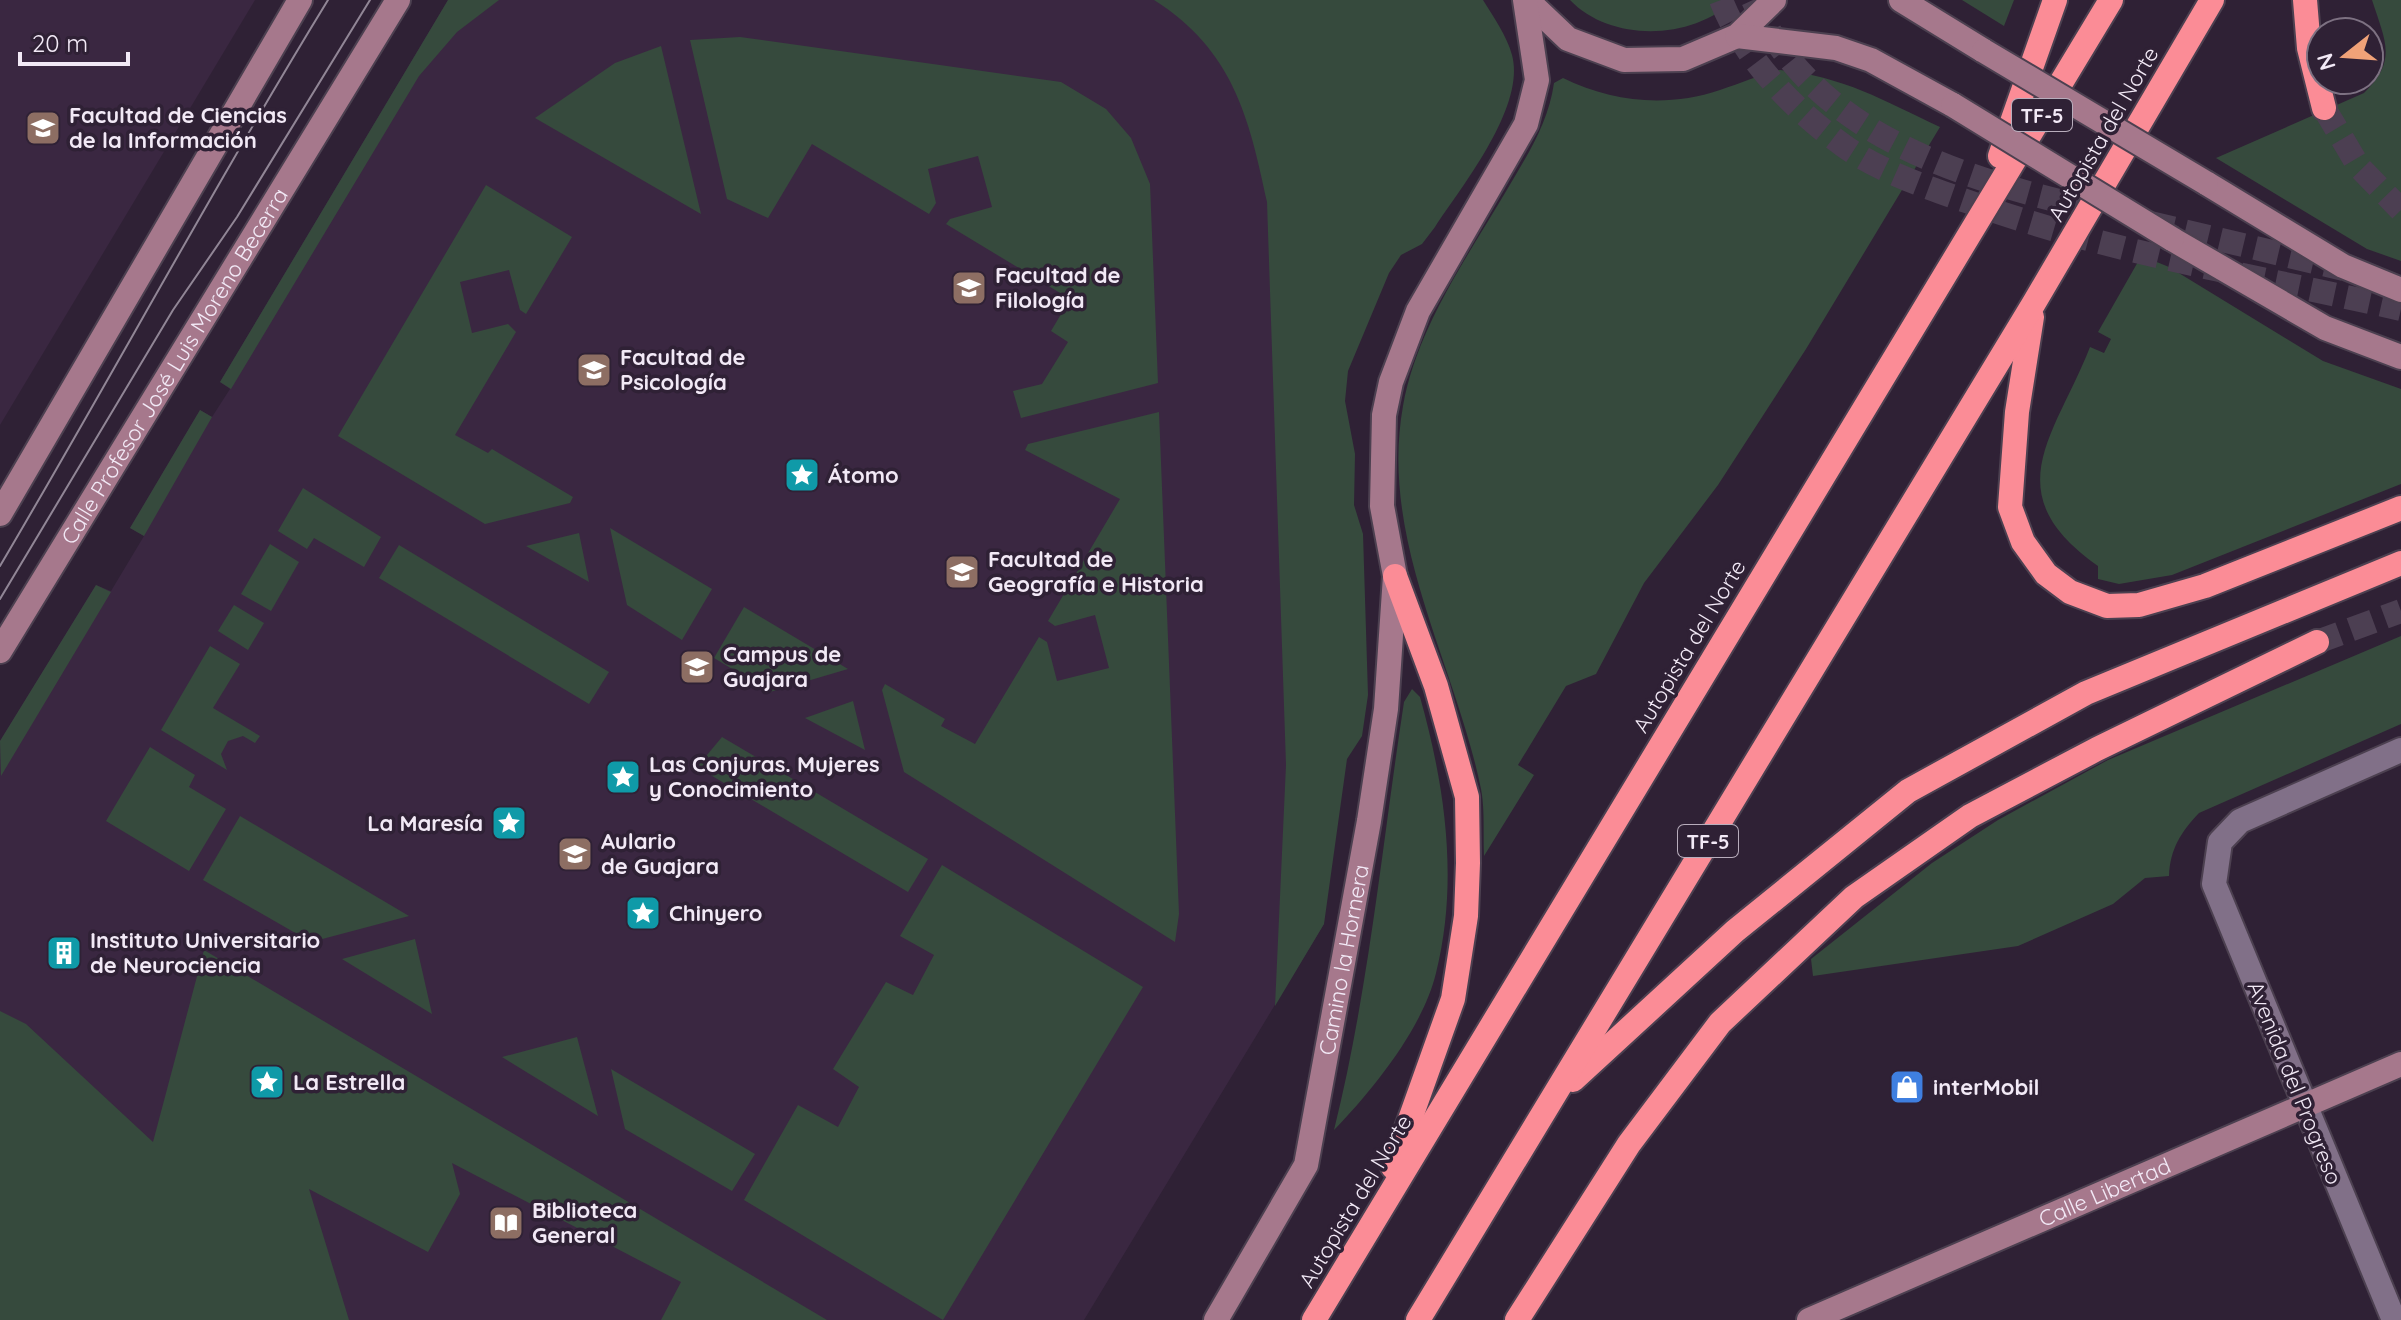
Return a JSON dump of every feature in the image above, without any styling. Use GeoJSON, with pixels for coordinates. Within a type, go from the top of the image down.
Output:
{"type":"FeatureCollection","features":[{"type":"Feature","properties":{"kind":"highway"},"geometry":{"type":"LineString","coordinates":[[1974,229],[2055,0]]}},
{"type":"Feature","properties":{"kind":"highway","name":"Autopista del Norte"},"geometry":{"type":"LineString","coordinates":[[1314,1320],[2111,0]]}},
{"type":"Feature","properties":{"kind":"highway","name":"Autopista del Norte"},"geometry":{"type":"LineString","coordinates":[[1418,1320],[2034,303],[2212,0]]}},
{"type":"Feature","properties":{"kind":"highway"},"geometry":{"type":"LineString","coordinates":[[2305,0],[2309,48],[2324,108]]}},
{"type":"Feature","properties":{"kind":"highway"},"geometry":{"type":"LineString","coordinates":[[2034,303],[2017,412],[2010,507],[2023,542],[2046,574],[2070,592],[2107,606],[2139,605],[2205,586],[2401,508]]}},
{"type":"Feature","properties":{"kind":"highway"},"geometry":{"type":"LineString","coordinates":[[1550,1101],[1692,968],[1908,791],[2086,693],[2401,563]]}},
{"type":"Feature","properties":{"kind":"highway"},"geometry":{"type":"LineString","coordinates":[[1375,1217],[1453,999],[1466,916],[1468,863],[1467,797],[1436,686],[1395,576]]}},
{"type":"Feature","properties":{"kind":"highway"},"geometry":{"type":"LineString","coordinates":[[1517,1320],[1629,1144],[1720,1023],[1854,897],[1970,816],[2097,749],[2317,642]]}},
{"type":"Feature","properties":{"kind":"street"},"geometry":{"type":"LineString","coordinates":[[0,514],[300,0]]}},
{"type":"Feature","properties":{"kind":"street","name":"Calle Profesor José Luis Moreno Becerra"},"geometry":{"type":"LineString","coordinates":[[0,651],[398,0]]}},
{"type":"Feature","properties":{"kind":"street"},"geometry":{"type":"LineString","coordinates":[[1526,0],[1568,39],[1624,60],[1683,59],[1737,36],[1774,0]]}},
{"type":"Feature","properties":{"kind":"street","name":"Camino la Hornera"},"geometry":{"type":"LineString","coordinates":[[1216,1320],[1306,1165],[1386,709],[1395,576],[1382,506],[1381,449],[1391,382],[1418,311],[1526,124],[1537,80],[1526,0]]}},
{"type":"Feature","properties":{"kind":"street"},"geometry":{"type":"LineString","coordinates":[[1901,0],[2343,266],[2401,290]]}},
{"type":"Feature","properties":{"kind":"street"},"geometry":{"type":"LineString","coordinates":[[1737,36],[1836,48],[1871,60],[1953,105],[2325,328],[2401,357]]}},
{"type":"Feature","properties":{"kind":"street","name":"Avenida del Progreso"},"geometry":{"type":"LineString","coordinates":[[2394,1320],[2303,1106],[2214,884],[2220,842],[2240,821],[2401,750]]}},
{"type":"Feature","properties":{"kind":"street","name":"Calle Libertad"},"geometry":{"type":"LineString","coordinates":[[1809,1320],[2401,1064]]}},
{"type":"Feature","properties":{"kind":"shaded area"},"geometry":{"type":"Polygon","coordinates":[[[0,0],[255,0],[0,425],[0,0]]]}},
{"type":"Feature","properties":{"kind":"shaded area","name":"Campus de Guajara"},"geometry":{"type":"Polygon","coordinates":[[[448,0],[1305,0],[1344,358],[1324,924],[1084,1320],[0,1320],[0,741],[96,585],[111,591],[144,536],[130,528],[200,410],[212,417],[230,389],[220,382],[448,0]]]}},
{"type":"Feature","properties":{"kind":"green space"},"geometry":{"type":"Polygon","coordinates":[[[448,0],[499,0],[457,32],[419,76],[231,389],[220,382],[448,0]]]}},
{"type":"Feature","properties":{"kind":"green space"},"geometry":{"type":"Polygon","coordinates":[[[1154,0],[1483,0],[1512,55],[1514,76],[1510,98],[1489,145],[1422,244],[1401,255],[1389,273],[1348,371],[1345,401],[1355,454],[1354,505],[1363,534],[1368,695],[1362,736],[1347,759],[1324,924],[1275,1006],[1286,765],[1267,202],[1244,114],[1220,63],[1181,20],[1154,0]]]}},
{"type":"Feature","properties":{"kind":"green space"},"geometry":{"type":"Polygon","coordinates":[[[1570,0],[1734,0],[1697,23],[1652,31],[1607,24],[1587,14],[1570,0]]]}},
{"type":"Feature","properties":{"kind":"green space"},"geometry":{"type":"Polygon","coordinates":[[[1962,0],[2014,0],[2004,26],[1962,0]]]}},
{"type":"Feature","properties":{"kind":"green space"},"geometry":{"type":"Polygon","coordinates":[[[2372,0],[2401,0],[2401,261],[2367,249],[2216,158],[2357,96],[2385,96],[2385,16],[2377,16],[2372,0]]]}},
{"type":"Feature","properties":{"kind":"green space"},"geometry":{"type":"Polygon","coordinates":[[[740,37],[1061,82],[1106,109],[1131,138],[1150,184],[1158,383],[1021,418],[1013,391],[1042,384],[1068,342],[1051,331],[1070,299],[946,224],[950,219],[992,207],[978,156],[928,169],[936,203],[929,214],[812,144],[768,218],[727,199],[690,40],[740,37]]]}},
{"type":"Feature","properties":{"kind":"green space"},"geometry":{"type":"Polygon","coordinates":[[[661,46],[701,214],[535,118],[615,63],[661,46]]]}},
{"type":"Feature","properties":{"kind":"green space"},"geometry":{"type":"Polygon","coordinates":[[[1780,70],[1844,84],[1940,127],[1806,349],[1718,485],[1644,583],[1596,674],[1566,686],[1518,765],[1534,775],[1484,856],[1481,789],[1423,600],[1401,505],[1398,456],[1403,406],[1419,349],[1459,269],[1535,140],[1547,113],[1554,83],[1563,78],[1620,97],[1680,99],[1700,96],[1780,70]]]}},
{"type":"Feature","properties":{"kind":"green space"},"geometry":{"type":"Polygon","coordinates":[[[486,185],[572,237],[526,314],[520,310],[509,270],[460,282],[472,333],[508,324],[516,332],[455,435],[488,453],[492,449],[573,497],[570,503],[485,524],[338,436],[486,185]]]}},
{"type":"Feature","properties":{"kind":"green space"},"geometry":{"type":"Polygon","coordinates":[[[2147,258],[2169,267],[2323,361],[2401,389],[2401,484],[2172,575],[2119,584],[2098,579],[2098,566],[2066,539],[2048,514],[2041,488],[2042,462],[2050,436],[2090,347],[2104,353],[2111,339],[2098,332],[2139,260],[2147,258]]]}},
{"type":"Feature","properties":{"kind":"green space"},"geometry":{"type":"Polygon","coordinates":[[[200,410],[212,417],[144,536],[130,528],[200,410]]]}},
{"type":"Feature","properties":{"kind":"green space"},"geometry":{"type":"Polygon","coordinates":[[[1159,412],[1179,914],[1175,942],[904,772],[882,690],[885,684],[945,719],[941,726],[975,744],[1039,637],[1047,642],[1057,681],[1109,668],[1095,615],[1055,626],[1048,621],[1120,499],[1025,450],[1028,444],[1159,412]]]}},
{"type":"Feature","properties":{"kind":"green space"},"geometry":{"type":"Polygon","coordinates":[[[303,488],[381,537],[364,567],[314,538],[307,549],[278,531],[303,488]]]}},
{"type":"Feature","properties":{"kind":"green space"},"geometry":{"type":"Polygon","coordinates":[[[610,528],[712,589],[682,640],[627,605],[610,528]]]}},
{"type":"Feature","properties":{"kind":"green space"},"geometry":{"type":"Polygon","coordinates":[[[579,533],[589,582],[526,546],[579,533]]]}},
{"type":"Feature","properties":{"kind":"green space"},"geometry":{"type":"Polygon","coordinates":[[[270,544],[299,562],[271,611],[241,594],[270,544]]]}},
{"type":"Feature","properties":{"kind":"green space"},"geometry":{"type":"Polygon","coordinates":[[[399,545],[609,672],[589,704],[379,578],[399,545]]]}},
{"type":"Feature","properties":{"kind":"green space"},"geometry":{"type":"Polygon","coordinates":[[[96,585],[111,592],[1,776],[0,741],[96,585]]]}},
{"type":"Feature","properties":{"kind":"green space"},"geometry":{"type":"Polygon","coordinates":[[[234,605],[264,623],[248,650],[218,631],[234,605]]]}},
{"type":"Feature","properties":{"kind":"green space"},"geometry":{"type":"Polygon","coordinates":[[[744,607],[848,669],[770,692],[714,658],[744,607]]]}},
{"type":"Feature","properties":{"kind":"green space"},"geometry":{"type":"Polygon","coordinates":[[[2401,636],[2401,724],[2199,813],[2178,842],[2169,876],[2145,878],[2113,904],[2018,946],[1813,976],[1811,959],[1932,863],[1998,820],[2108,760],[2401,636]]]}},
{"type":"Feature","properties":{"kind":"green space"},"geometry":{"type":"Polygon","coordinates":[[[210,646],[240,664],[213,708],[260,736],[255,743],[243,736],[228,741],[221,754],[227,770],[161,730],[210,646]]]}},
{"type":"Feature","properties":{"kind":"green space"},"geometry":{"type":"Polygon","coordinates":[[[1412,689],[1420,697],[1442,799],[1448,869],[1443,938],[1429,994],[1408,1037],[1380,1078],[1334,1130],[1366,970],[1404,702],[1412,689]]]}},
{"type":"Feature","properties":{"kind":"green space"},"geometry":{"type":"Polygon","coordinates":[[[853,701],[865,750],[805,718],[853,701]]]}},
{"type":"Feature","properties":{"kind":"green space"},"geometry":{"type":"Polygon","coordinates":[[[722,737],[928,859],[908,892],[697,767],[722,737]]]}},
{"type":"Feature","properties":{"kind":"green space"},"geometry":{"type":"Polygon","coordinates":[[[150,747],[195,775],[189,787],[226,809],[189,871],[106,821],[150,747]]]}},
{"type":"Feature","properties":{"kind":"green space"},"geometry":{"type":"Polygon","coordinates":[[[240,816],[409,916],[311,942],[203,880],[240,816]]]}},
{"type":"Feature","properties":{"kind":"green space"},"geometry":{"type":"Polygon","coordinates":[[[942,865],[1143,987],[943,1320],[744,1200],[798,1105],[838,1127],[859,1087],[833,1069],[886,982],[913,995],[934,955],[900,936],[942,865]]]}},
{"type":"Feature","properties":{"kind":"green space"},"geometry":{"type":"Polygon","coordinates":[[[415,939],[432,1014],[342,959],[415,939]]]}},
{"type":"Feature","properties":{"kind":"green space"},"geometry":{"type":"Polygon","coordinates":[[[204,950],[827,1320],[661,1320],[681,1282],[452,1163],[460,1194],[428,1252],[309,1189],[349,1320],[0,1320],[0,1011],[26,1024],[153,1142],[204,950]]]}},
{"type":"Feature","properties":{"kind":"green space"},"geometry":{"type":"Polygon","coordinates":[[[577,1037],[598,1116],[502,1057],[577,1037]]]}},
{"type":"Feature","properties":{"kind":"green space"},"geometry":{"type":"Polygon","coordinates":[[[611,1069],[755,1154],[732,1191],[625,1129],[611,1069]]]}},
{"type":"Feature","properties":{"kind":"tunnel"},"geometry":{"type":"LineString","coordinates":[[1721,0],[1743,43],[1789,100],[1844,146],[1887,171],[1966,201],[2073,235],[2401,309]]}},
{"type":"Feature","properties":{"kind":"tunnel"},"geometry":{"type":"LineString","coordinates":[[1753,0],[1781,48],[1816,88],[1857,120],[1903,147],[1952,168],[2107,213]]}},
{"type":"Feature","properties":{"kind":"tunnel"},"geometry":{"type":"LineString","coordinates":[[2324,108],[2359,167],[2401,210]]}},
{"type":"Feature","properties":{"kind":"tunnel"},"geometry":{"type":"LineString","coordinates":[[2150,223],[2344,269]]}},
{"type":"Feature","properties":{"kind":"tunnel"},"geometry":{"type":"LineString","coordinates":[[2317,642],[2401,611]]}},
{"type":"Feature","properties":{"kind":"tram line"},"geometry":{"type":"LineString","coordinates":[[0,566],[244,140],[328,0]]}},
{"type":"Feature","properties":{"kind":"tram line"},"geometry":{"type":"LineString","coordinates":[[0,599],[173,310],[237,217],[370,0]]}},
{"type":"Feature","properties":{"kind":"place","name":"Facultad de Ciencias de la Información"},"geometry":{"type":"Point","coordinates":[43,128]}},
{"type":"Feature","properties":{"kind":"place","name":"Facultad de Filología"},"geometry":{"type":"Point","coordinates":[969,288]}},
{"type":"Feature","properties":{"kind":"place","name":"Facultad de Psicología"},"geometry":{"type":"Point","coordinates":[594,370]}},
{"type":"Feature","properties":{"kind":"place","name":"Átomo"},"geometry":{"type":"Point","coordinates":[802,475]}},
{"type":"Feature","properties":{"kind":"place","name":"Facultad de Geografía e Historia"},"geometry":{"type":"Point","coordinates":[962,572]}},
{"type":"Feature","properties":{"kind":"place","name":"Campus de Guajara"},"geometry":{"type":"Point","coordinates":[697,667]}},
{"type":"Feature","properties":{"kind":"place","name":"Las Conjuras. Mujeres y Conocimiento"},"geometry":{"type":"Point","coordinates":[623,777]}},
{"type":"Feature","properties":{"kind":"place","name":"La Maresía"},"geometry":{"type":"Point","coordinates":[509,823]}},
{"type":"Feature","properties":{"kind":"place","name":"Aulario de Guajara"},"geometry":{"type":"Point","coordinates":[575,854]}},
{"type":"Feature","properties":{"kind":"place","name":"Chinyero"},"geometry":{"type":"Point","coordinates":[643,913]}},
{"type":"Feature","properties":{"kind":"place","name":"Instituto Universitario de Neurociencia"},"geometry":{"type":"Point","coordinates":[64,953]}},
{"type":"Feature","properties":{"kind":"place","name":"La Estrella"},"geometry":{"type":"Point","coordinates":[267,1082]}},
{"type":"Feature","properties":{"kind":"place","name":"interMobil"},"geometry":{"type":"Point","coordinates":[1907,1087]}},
{"type":"Feature","properties":{"kind":"place","name":"Biblioteca General"},"geometry":{"type":"Point","coordinates":[506,1223]}}]}
